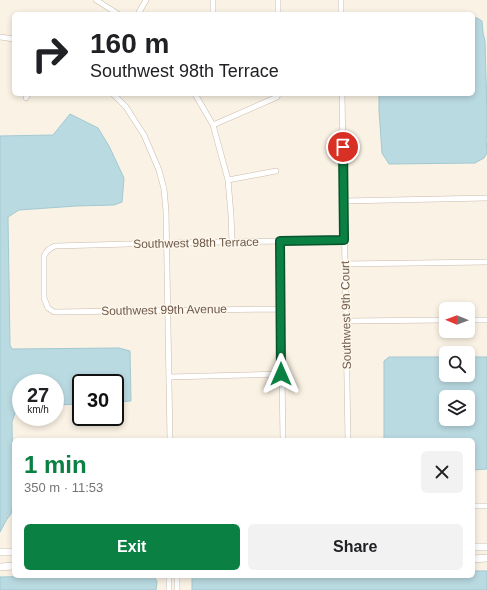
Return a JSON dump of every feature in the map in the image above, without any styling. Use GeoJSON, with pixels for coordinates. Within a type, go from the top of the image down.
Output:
{"type":"FeatureCollection","features":[{"type":"Feature","properties":{"kind":"main road"},"geometry":{"type":"LineString","coordinates":[[475,547],[487,547]]}},
{"type":"Feature","properties":{"kind":"main road"},"geometry":{"type":"LineString","coordinates":[[0,552],[12,552]]}},
{"type":"Feature","properties":{"kind":"main road"},"geometry":{"type":"LineString","coordinates":[[475,559],[487,558]]}},
{"type":"Feature","properties":{"kind":"main road"},"geometry":{"type":"LineString","coordinates":[[0,566],[12,566]]}},
{"type":"Feature","properties":{"kind":"street"},"geometry":{"type":"LineString","coordinates":[[96,0],[115,12]]}},
{"type":"Feature","properties":{"kind":"street"},"geometry":{"type":"LineString","coordinates":[[139,12],[146,0]]}},
{"type":"Feature","properties":{"kind":"street"},"geometry":{"type":"LineString","coordinates":[[213,0],[213,12]]}},
{"type":"Feature","properties":{"kind":"street"},"geometry":{"type":"LineString","coordinates":[[278,0],[278,12]]}},
{"type":"Feature","properties":{"kind":"street"},"geometry":{"type":"LineString","coordinates":[[341,0],[341,12]]}},
{"type":"Feature","properties":{"kind":"street"},"geometry":{"type":"LineString","coordinates":[[0,37],[12,39]]}},
{"type":"Feature","properties":{"kind":"street"},"geometry":{"type":"LineString","coordinates":[[115,96],[126,107],[144,135],[159,170],[164,189],[170,438]]}},
{"type":"Feature","properties":{"kind":"street"},"geometry":{"type":"LineString","coordinates":[[196,96],[213,125],[228,180],[232,241]]}},
{"type":"Feature","properties":{"kind":"street"},"geometry":{"type":"LineString","coordinates":[[213,125],[277,96]]}},
{"type":"Feature","properties":{"kind":"street","name":"Southwest 9th Court"},"geometry":{"type":"LineString","coordinates":[[342,96],[348,438]]}},
{"type":"Feature","properties":{"kind":"street"},"geometry":{"type":"LineString","coordinates":[[228,180],[276,171]]}},
{"type":"Feature","properties":{"kind":"street"},"geometry":{"type":"LineString","coordinates":[[344,201],[487,198]]}},
{"type":"Feature","properties":{"kind":"street","name":"Southwest 98th Terrace"},"geometry":{"type":"LineString","coordinates":[[48,308],[44,298],[44,256],[48,249],[55,246],[232,241],[344,240]]}},
{"type":"Feature","properties":{"kind":"street"},"geometry":{"type":"LineString","coordinates":[[280,241],[283,438]]}},
{"type":"Feature","properties":{"kind":"street"},"geometry":{"type":"LineString","coordinates":[[345,264],[487,262]]}},
{"type":"Feature","properties":{"kind":"street","name":"Southwest 99th Avenue"},"geometry":{"type":"LineString","coordinates":[[48,308],[54,312],[281,308]]}},
{"type":"Feature","properties":{"kind":"street"},"geometry":{"type":"LineString","coordinates":[[346,321],[439,320]]}},
{"type":"Feature","properties":{"kind":"street"},"geometry":{"type":"LineString","coordinates":[[475,320],[487,320]]}},
{"type":"Feature","properties":{"kind":"street"},"geometry":{"type":"LineString","coordinates":[[169,377],[281,374]]}},
{"type":"Feature","properties":{"kind":"street"},"geometry":{"type":"LineString","coordinates":[[475,506],[487,506]]}},
{"type":"Feature","properties":{"kind":"street"},"geometry":{"type":"LineString","coordinates":[[169,578],[169,590]]}},
{"type":"Feature","properties":{"kind":"street"},"geometry":{"type":"LineString","coordinates":[[177,578],[177,590]]}},
{"type":"Feature","properties":{"kind":"water"},"geometry":{"type":"Polygon","coordinates":[[[475,18],[482,21],[485,41],[487,113],[487,153],[484,158],[475,163],[389,164],[382,153],[379,96],[475,96],[475,18]]]}},
{"type":"Feature","properties":{"kind":"water"},"geometry":{"type":"Polygon","coordinates":[[[70,114],[98,128],[109,146],[124,178],[122,202],[114,205],[19,210],[8,217],[10,345],[12,349],[119,348],[130,351],[131,401],[124,401],[124,374],[72,374],[72,404],[64,405],[64,374],[12,374],[12,509],[11,514],[0,532],[0,136],[53,135],[70,114]]]}},
{"type":"Feature","properties":{"kind":"water"},"geometry":{"type":"Polygon","coordinates":[[[389,357],[439,357],[439,382],[475,382],[475,357],[487,357],[487,469],[475,470],[475,438],[384,438],[384,361],[389,357]]]}},
{"type":"Feature","properties":{"kind":"water"},"geometry":{"type":"Polygon","coordinates":[[[475,571],[487,571],[487,590],[192,590],[192,579],[475,578],[475,571]]]}},
{"type":"Feature","properties":{"kind":"water"},"geometry":{"type":"Polygon","coordinates":[[[0,577],[155,578],[157,582],[156,590],[0,590],[0,577]]]}},
{"type":"Feature","properties":{"kind":"route"},"geometry":{"type":"LineString","coordinates":[[281,374],[280,241],[344,240],[343,147]]}}]}
